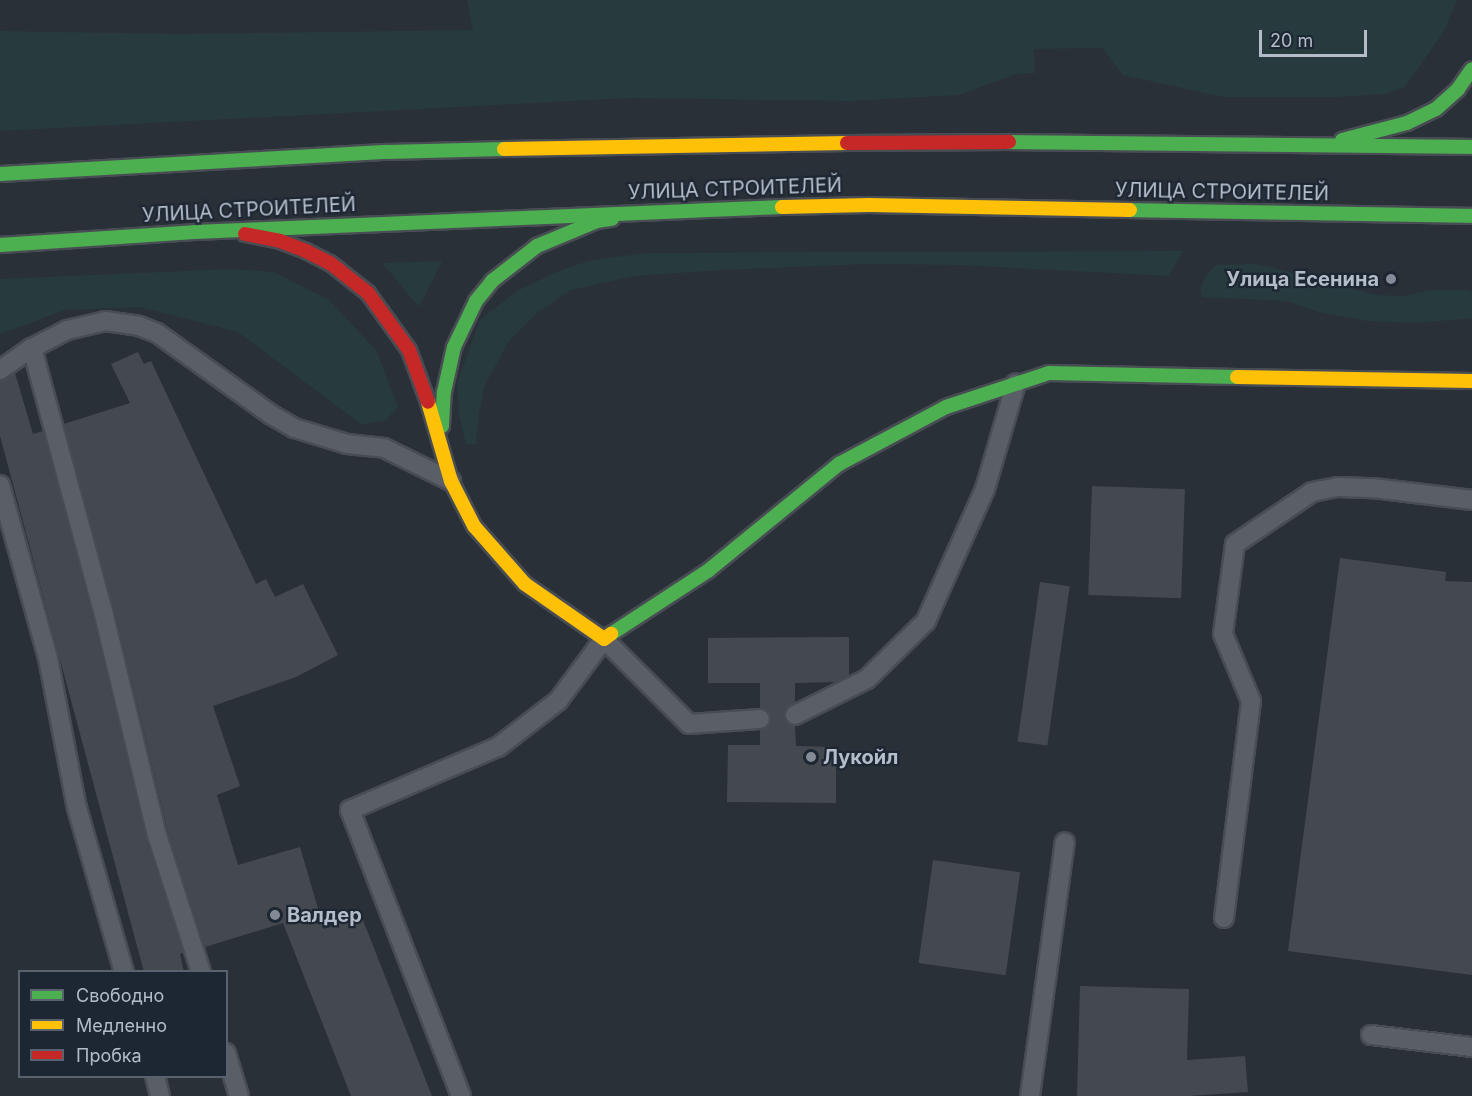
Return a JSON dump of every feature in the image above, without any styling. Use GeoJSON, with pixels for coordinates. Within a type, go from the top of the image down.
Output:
{"type":"FeatureCollection","features":[{"type":"Feature","properties":{"kind":"main road"},"geometry":{"type":"LineString","coordinates":[[1312,146],[1359,137],[1407,123],[1436,109],[1458,89],[1472,69]]}},
{"type":"Feature","properties":{"kind":"main road"},"geometry":{"type":"LineString","coordinates":[[0,174],[387,152],[687,144],[1077,141],[1472,147]]}},
{"type":"Feature","properties":{"kind":"main road","name":"УЛИЦА СТРОИТЕЛЕЙ"},"geometry":{"type":"LineString","coordinates":[[0,245],[195,232],[656,211],[869,205],[1472,216]]}},
{"type":"Feature","properties":{"kind":"main road"},"geometry":{"type":"LineString","coordinates":[[441,448],[444,392],[454,347],[476,302],[492,281],[537,246],[563,234],[597,221],[656,211]]}},
{"type":"Feature","properties":{"kind":"main road"},"geometry":{"type":"LineString","coordinates":[[195,232],[236,233],[280,241],[330,263],[351,278],[382,310],[409,350],[420,375],[451,481],[474,526],[525,584],[604,639],[709,570],[839,464],[945,407],[1049,373],[1472,381]]}},
{"type":"Feature","properties":{"kind":"lane"},"geometry":{"type":"LineString","coordinates":[[0,370],[32,348],[67,330],[105,321],[139,326],[156,333],[270,414],[294,428],[348,444],[384,448],[451,481]]}},
{"type":"Feature","properties":{"kind":"lane"},"geometry":{"type":"LineString","coordinates":[[32,348],[104,615],[158,834],[200,970]]}},
{"type":"Feature","properties":{"kind":"lane"},"geometry":{"type":"LineString","coordinates":[[795,715],[867,679],[926,621],[985,489],[1016,383]]}},
{"type":"Feature","properties":{"kind":"lane"},"geometry":{"type":"LineString","coordinates":[[0,485],[48,658],[76,808],[123,970]]}},
{"type":"Feature","properties":{"kind":"lane"},"geometry":{"type":"LineString","coordinates":[[1224,918],[1251,701],[1223,634],[1234,544],[1312,492],[1329,489],[1373,488],[1472,500]]}},
{"type":"Feature","properties":{"kind":"lane"},"geometry":{"type":"LineString","coordinates":[[461,1096],[350,810],[498,747],[558,701],[604,639],[689,724],[760,719]]}},
{"type":"Feature","properties":{"kind":"lane"},"geometry":{"type":"LineString","coordinates":[[1030,1096],[1065,842]]}},
{"type":"Feature","properties":{"kind":"lane"},"geometry":{"type":"LineString","coordinates":[[1371,1035],[1472,1047]]}},
{"type":"Feature","properties":{"kind":"lane"},"geometry":{"type":"LineString","coordinates":[[228,1060],[239,1096]]}},
{"type":"Feature","properties":{"kind":"lane"},"geometry":{"type":"LineString","coordinates":[[155,1078],[160,1096]]}},
{"type":"Feature","properties":{"kind":"green space"},"geometry":{"type":"Polygon","coordinates":[[[467,0],[1457,0],[1444,31],[1405,87],[1385,94],[1337,97],[1223,97],[1123,75],[1102,48],[1034,49],[1035,73],[1016,74],[959,95],[849,101],[629,98],[0,131],[0,31],[180,34],[473,30],[467,0]]]}},
{"type":"Feature","properties":{"kind":"green space"},"geometry":{"type":"Polygon","coordinates":[[[1183,251],[1169,276],[960,265],[867,264],[635,276],[571,290],[537,313],[509,341],[485,385],[476,444],[466,444],[459,415],[457,383],[480,320],[517,291],[556,272],[588,261],[645,253],[1183,251]]]}},
{"type":"Feature","properties":{"kind":"green space"},"geometry":{"type":"Polygon","coordinates":[[[442,261],[419,307],[382,263],[442,261]]]}},
{"type":"Feature","properties":{"kind":"green space"},"geometry":{"type":"Polygon","coordinates":[[[1258,264],[1376,295],[1404,296],[1433,290],[1468,290],[1472,292],[1472,318],[1418,323],[1367,321],[1318,312],[1286,301],[1202,297],[1200,290],[1205,277],[1216,265],[1258,264]]]}},
{"type":"Feature","properties":{"kind":"green space"},"geometry":{"type":"Polygon","coordinates":[[[231,269],[274,272],[329,300],[376,350],[398,407],[386,420],[362,425],[238,332],[140,307],[65,310],[0,334],[0,279],[231,269]]]}},
{"type":"Feature","properties":{"kind":"building"},"geometry":{"type":"Polygon","coordinates":[[[138,352],[144,364],[151,361],[256,584],[266,579],[275,597],[303,584],[338,655],[296,677],[213,706],[240,786],[217,795],[238,865],[300,847],[324,929],[361,915],[432,1096],[351,1096],[283,923],[205,947],[168,832],[115,612],[64,424],[130,403],[111,364],[138,352]]]}},
{"type":"Feature","properties":{"kind":"building"},"geometry":{"type":"Polygon","coordinates":[[[15,373],[33,434],[43,431],[93,618],[146,838],[183,953],[180,954],[184,970],[143,970],[0,436],[0,381],[15,373]]]}},
{"type":"Feature","properties":{"kind":"building"},"geometry":{"type":"Polygon","coordinates":[[[1092,486],[1185,489],[1181,598],[1088,595],[1092,486]]]}},
{"type":"Feature","properties":{"kind":"building"},"geometry":{"type":"Polygon","coordinates":[[[1340,558],[1446,572],[1445,581],[1472,582],[1472,975],[1288,951],[1340,558]]]}},
{"type":"Feature","properties":{"kind":"building"},"geometry":{"type":"Polygon","coordinates":[[[1040,582],[1070,586],[1047,746],[1018,741],[1040,582]]]}},
{"type":"Feature","properties":{"kind":"building"},"geometry":{"type":"Polygon","coordinates":[[[849,637],[849,675],[835,682],[795,683],[795,702],[786,708],[784,714],[788,724],[795,726],[796,746],[836,747],[836,803],[727,802],[728,745],[760,745],[760,730],[770,724],[771,718],[769,712],[760,708],[760,683],[708,683],[708,638],[849,637]]]}},
{"type":"Feature","properties":{"kind":"building"},"geometry":{"type":"Polygon","coordinates":[[[933,860],[1020,872],[1006,975],[919,963],[933,860]]]}},
{"type":"Feature","properties":{"kind":"building"},"geometry":{"type":"Polygon","coordinates":[[[1080,986],[1189,989],[1187,1060],[1245,1056],[1248,1092],[1188,1096],[1077,1096],[1080,986]]]}},
{"type":"Feature","properties":{"kind":"traffic: fast"},"geometry":{"type":"LineString","coordinates":[[1342,140],[1407,123],[1436,109],[1458,89],[1472,69]]}},
{"type":"Feature","properties":{"kind":"traffic: fast"},"geometry":{"type":"LineString","coordinates":[[1009,142],[1472,147]]}},
{"type":"Feature","properties":{"kind":"traffic: fast"},"geometry":{"type":"LineString","coordinates":[[0,174],[387,152],[504,149]]}},
{"type":"Feature","properties":{"kind":"traffic: fast"},"geometry":{"type":"LineString","coordinates":[[0,245],[195,232],[782,207]]}},
{"type":"Feature","properties":{"kind":"traffic: fast"},"geometry":{"type":"LineString","coordinates":[[1130,210],[1472,216]]}},
{"type":"Feature","properties":{"kind":"traffic: fast"},"geometry":{"type":"LineString","coordinates":[[442,426],[444,392],[454,347],[476,301],[492,281],[537,246],[597,221],[612,219]]}},
{"type":"Feature","properties":{"kind":"traffic: fast"},"geometry":{"type":"LineString","coordinates":[[611,634],[709,570],[839,464],[946,407],[1049,373],[1237,377]]}},
{"type":"Feature","properties":{"kind":"traffic: slow"},"geometry":{"type":"LineString","coordinates":[[504,149],[847,143]]}},
{"type":"Feature","properties":{"kind":"traffic: slow"},"geometry":{"type":"LineString","coordinates":[[782,207],[869,205],[1130,210]]}},
{"type":"Feature","properties":{"kind":"traffic: slow"},"geometry":{"type":"LineString","coordinates":[[1237,377],[1472,381]]}},
{"type":"Feature","properties":{"kind":"traffic: slow"},"geometry":{"type":"LineString","coordinates":[[428,402],[451,481],[474,526],[525,584],[604,639],[611,634]]}},
{"type":"Feature","properties":{"kind":"traffic: jam"},"geometry":{"type":"LineString","coordinates":[[847,143],[1009,142]]}},
{"type":"Feature","properties":{"kind":"traffic: jam"},"geometry":{"type":"LineString","coordinates":[[245,234],[280,241],[306,251],[330,263],[368,293],[409,350],[428,402]]}},
{"type":"Feature","properties":{"kind":"place","name":"Улица Есенина"},"geometry":{"type":"Point","coordinates":[1391,279]}},
{"type":"Feature","properties":{"kind":"place","name":"Лукойл"},"geometry":{"type":"Point","coordinates":[811,757]}},
{"type":"Feature","properties":{"kind":"place","name":"Валдер"},"geometry":{"type":"Point","coordinates":[275,915]}}]}
